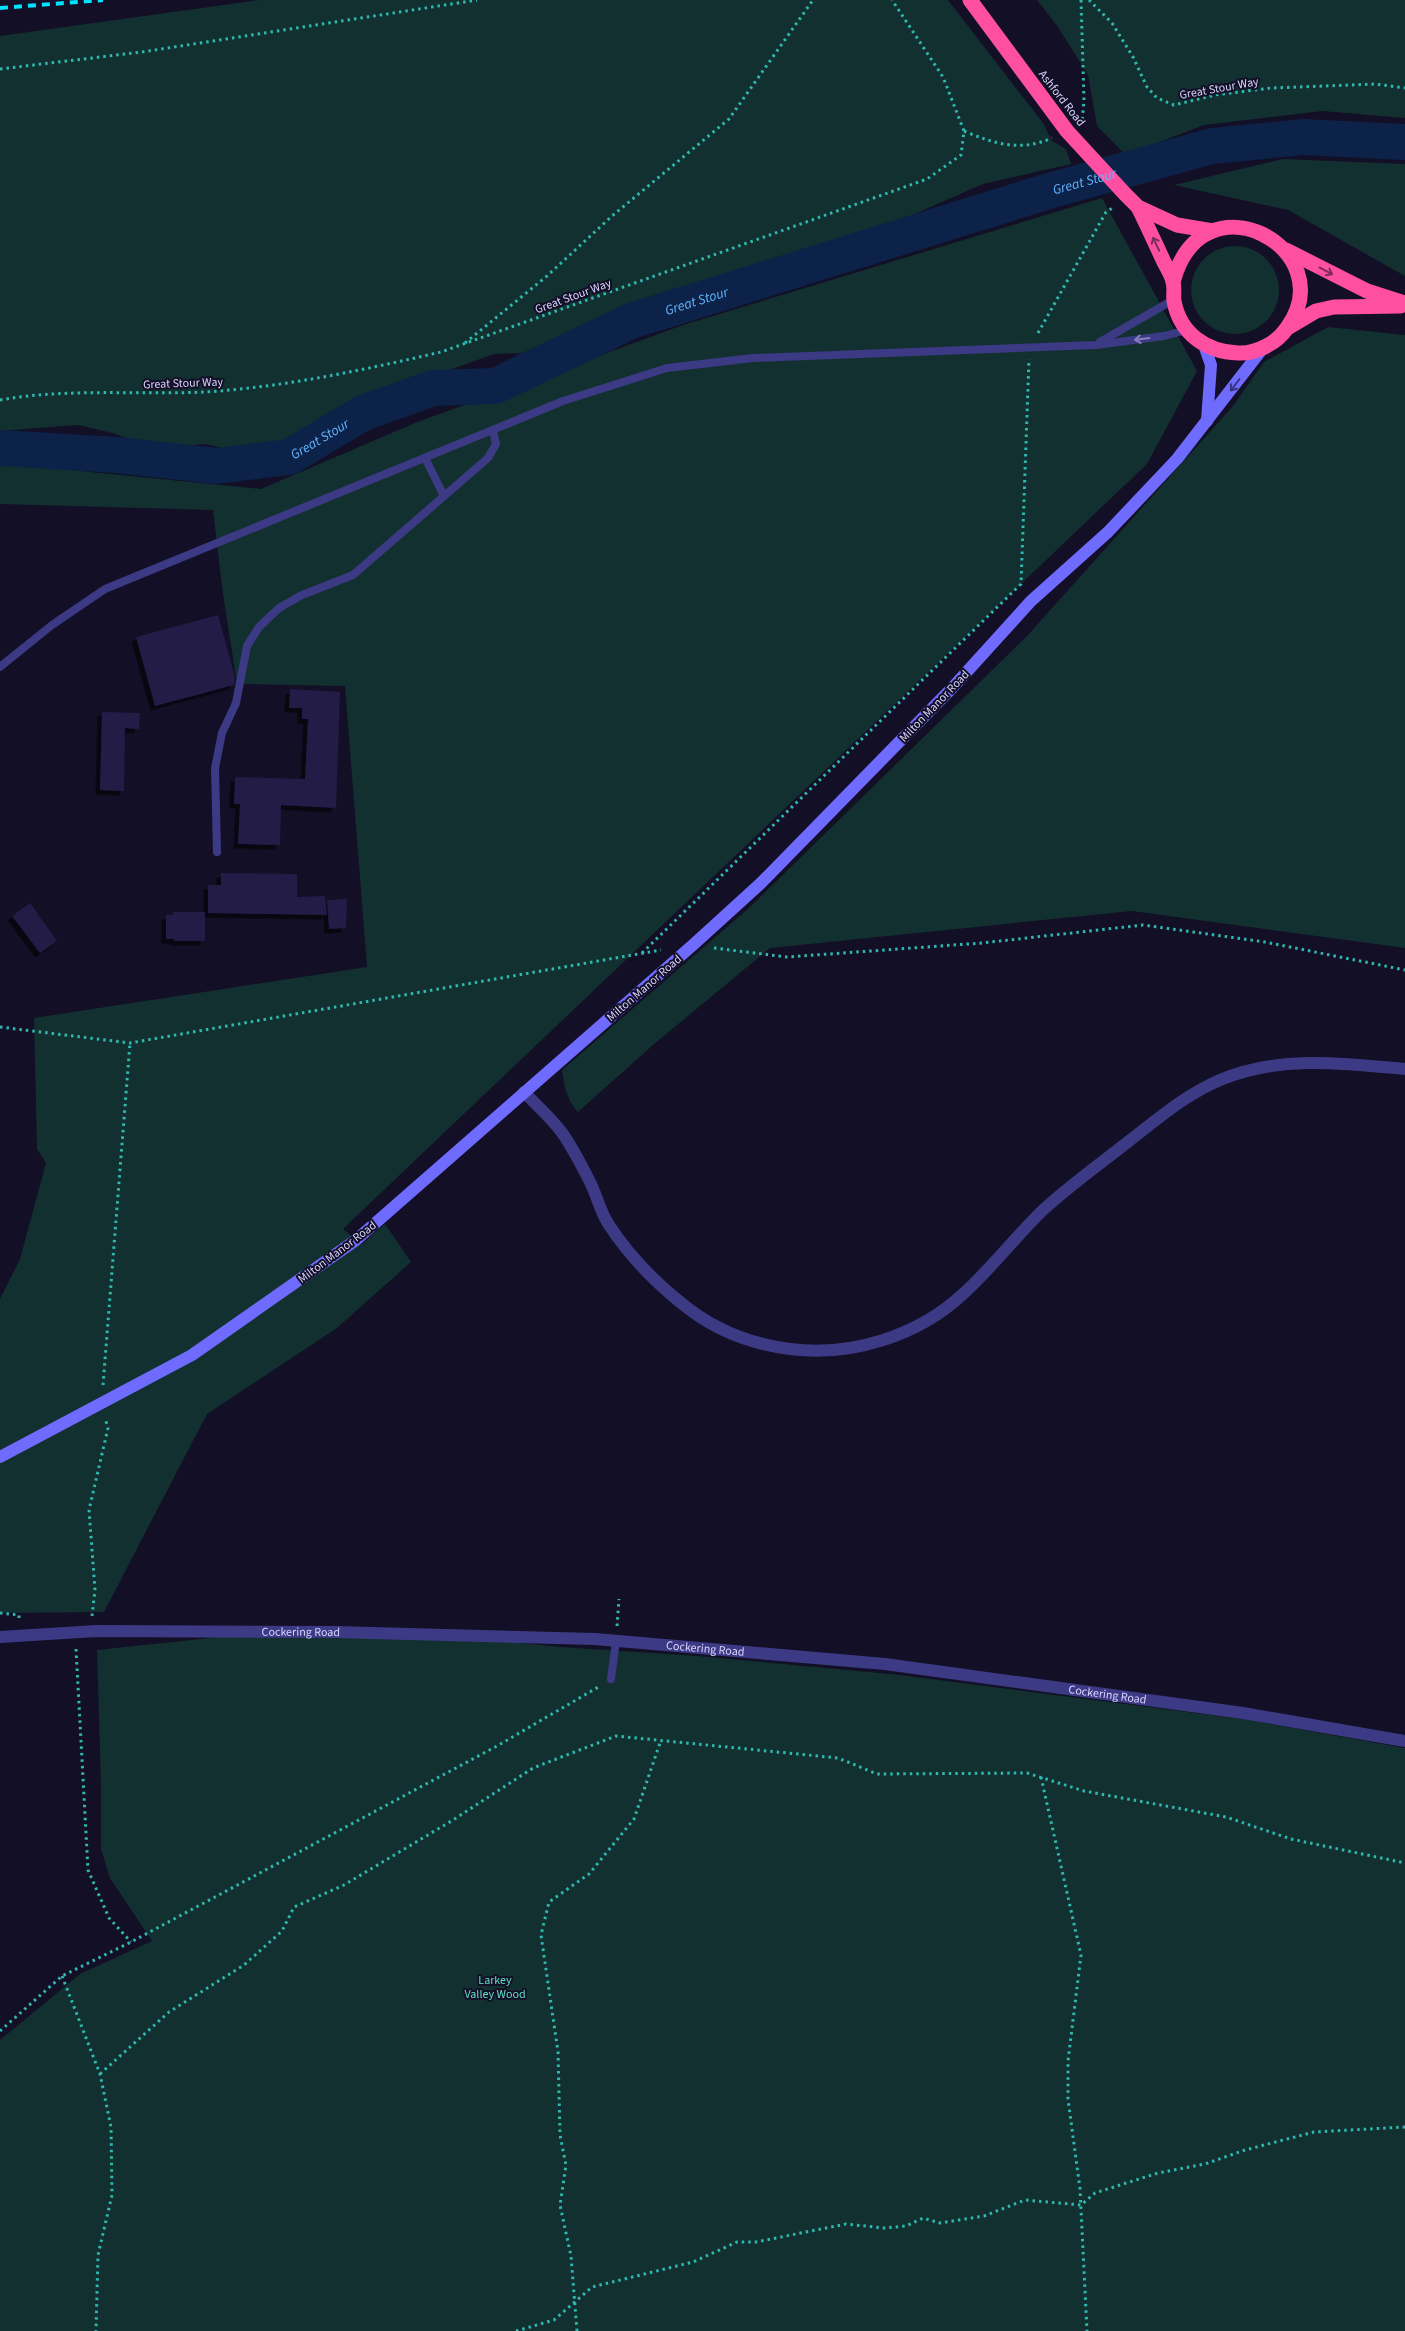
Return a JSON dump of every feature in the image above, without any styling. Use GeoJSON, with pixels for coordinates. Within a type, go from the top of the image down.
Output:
{"type":"FeatureCollection","features":[{"type":"Feature","properties":{"kind":"highway","name":"Ashford Road"},"geometry":{"type":"LineString","coordinates":[[970,0],[1068,131],[1131,200],[1173,282]]}},
{"type":"Feature","properties":{"kind":"highway","name":"Ashford Road"},"geometry":{"type":"LineString","coordinates":[[1131,200],[1177,225],[1213,231]]}},
{"type":"Feature","properties":{"kind":"highway"},"geometry":{"type":"LineString","coordinates":[[1232,227],[1250,229],[1268,236],[1283,248],[1367,291],[1405,305],[1334,307],[1316,311],[1287,328],[1276,340],[1263,348],[1244,353],[1223,353],[1204,345],[1186,330],[1178,316],[1173,300],[1173,282],[1178,266],[1186,251],[1198,239],[1213,231],[1232,227]]}},
{"type":"Feature","properties":{"kind":"highway"},"geometry":{"type":"LineString","coordinates":[[1283,248],[1293,262],[1298,279],[1297,305],[1287,328]]}},
{"type":"Feature","properties":{"kind":"street"},"geometry":{"type":"LineString","coordinates":[[1204,345],[1211,365],[1207,421]]}},
{"type":"Feature","properties":{"kind":"street","name":"Milton Manor Road"},"geometry":{"type":"LineString","coordinates":[[0,1457],[192,1355],[356,1240],[694,944],[761,883],[952,687],[1031,601],[1108,532],[1177,459],[1263,348]]}},
{"type":"Feature","properties":{"kind":"street"},"geometry":{"type":"LineString","coordinates":[[524,1092],[563,1134],[589,1180],[612,1230],[656,1281],[681,1304],[728,1333],[763,1346],[806,1351],[832,1351],[859,1347],[886,1339],[937,1314],[963,1295],[1042,1212],[1065,1192],[1168,1109],[1212,1083],[1244,1071],[1301,1063],[1405,1069]]}},
{"type":"Feature","properties":{"kind":"street","name":"Cockering Road"},"geometry":{"type":"LineString","coordinates":[[0,1637],[75,1632],[335,1632],[595,1639],[885,1664],[1243,1713],[1405,1741]]}},
{"type":"Feature","properties":{"kind":"lane"},"geometry":{"type":"LineString","coordinates":[[1096,345],[1173,300]]}},
{"type":"Feature","properties":{"kind":"lane"},"geometry":{"type":"LineString","coordinates":[[0,667],[52,625],[105,589],[563,401],[667,368],[753,358],[1096,345],[1164,336],[1186,330]]}},
{"type":"Feature","properties":{"kind":"lane"},"geometry":{"type":"LineString","coordinates":[[217,852],[215,768],[222,734],[236,703],[247,646],[259,627],[278,608],[302,595],[353,575],[488,458],[496,444],[493,431]]}},
{"type":"Feature","properties":{"kind":"lane"},"geometry":{"type":"LineString","coordinates":[[425,458],[444,496]]}},
{"type":"Feature","properties":{"kind":"lane"},"geometry":{"type":"LineString","coordinates":[[611,1679],[616,1642]]}},
{"type":"Feature","properties":{"kind":"path"},"geometry":{"type":"LineString","coordinates":[[0,69],[142,52],[477,0]]}},
{"type":"Feature","properties":{"kind":"path"},"geometry":{"type":"LineString","coordinates":[[463,344],[547,276],[612,216],[729,119],[813,0]]}},
{"type":"Feature","properties":{"kind":"path"},"geometry":{"type":"LineString","coordinates":[[892,0],[943,77],[964,131],[993,143],[1016,146],[1043,142],[1068,131]]}},
{"type":"Feature","properties":{"kind":"path"},"geometry":{"type":"LineString","coordinates":[[1080,143],[1084,100],[1081,0]]}},
{"type":"Feature","properties":{"kind":"path","name":"Great Stour Way"},"geometry":{"type":"LineString","coordinates":[[1089,0],[1112,23],[1133,57],[1147,87],[1157,98],[1174,105],[1215,95],[1271,88],[1375,84],[1405,88]]}},
{"type":"Feature","properties":{"kind":"path","name":"Great Stour Way"},"geometry":{"type":"LineString","coordinates":[[0,400],[68,394],[164,393],[252,389],[361,371],[441,352],[927,179],[961,154],[964,131]]}},
{"type":"Feature","properties":{"kind":"path"},"geometry":{"type":"LineString","coordinates":[[641,954],[1021,584],[1029,349],[1106,212],[1131,200]]}},
{"type":"Feature","properties":{"kind":"path"},"geometry":{"type":"LineString","coordinates":[[0,1027],[130,1043],[694,944],[787,957],[982,943],[1143,925],[1265,942],[1405,970]]}},
{"type":"Feature","properties":{"kind":"path"},"geometry":{"type":"LineString","coordinates":[[101,1403],[130,1043]]}},
{"type":"Feature","properties":{"kind":"path"},"geometry":{"type":"LineString","coordinates":[[108,1428],[89,1510],[95,1590],[91,1621],[75,1632],[88,1870],[109,1918],[131,1942]]}},
{"type":"Feature","properties":{"kind":"path"},"geometry":{"type":"LineString","coordinates":[[616,1642],[619,1599]]}},
{"type":"Feature","properties":{"kind":"path"},"geometry":{"type":"LineString","coordinates":[[0,2031],[62,1976],[131,1942],[489,1750],[611,1679]]}},
{"type":"Feature","properties":{"kind":"path"},"geometry":{"type":"LineString","coordinates":[[100,2074],[169,2012],[244,1965],[282,1931],[294,1907],[344,1885],[453,1820],[533,1768],[616,1736],[838,1758],[877,1774],[1027,1772],[1084,1791],[1226,1817],[1292,1838],[1405,1864]]}},
{"type":"Feature","properties":{"kind":"path"},"geometry":{"type":"LineString","coordinates":[[577,2331],[571,2256],[560,2205],[566,2165],[560,2135],[558,2052],[541,1935],[549,1902],[590,1874],[634,1819],[661,1740]]}},
{"type":"Feature","properties":{"kind":"path"},"geometry":{"type":"LineString","coordinates":[[1040,1777],[1081,1955],[1068,2061],[1068,2098],[1081,2205],[1087,2331]]}},
{"type":"Feature","properties":{"kind":"path"},"geometry":{"type":"LineString","coordinates":[[62,1976],[100,2074],[111,2127],[112,2195],[98,2255],[96,2331]]}},
{"type":"Feature","properties":{"kind":"path"},"geometry":{"type":"LineString","coordinates":[[516,2331],[554,2320],[592,2287],[693,2262],[737,2242],[756,2242],[846,2224],[884,2228],[906,2226],[923,2218],[940,2223],[984,2216],[1025,2200],[1081,2205],[1095,2193],[1158,2173],[1205,2164],[1245,2150],[1314,2132],[1405,2127]]}},
{"type":"Feature","properties":{"kind":"green space"},"geometry":{"type":"Polygon","coordinates":[[[260,0],[948,0],[1043,123],[1052,141],[1066,149],[1071,164],[983,184],[894,223],[729,281],[625,314],[550,342],[528,353],[494,354],[374,397],[323,421],[296,439],[248,454],[205,444],[158,448],[112,433],[78,425],[0,431],[0,36],[260,0]]]}},
{"type":"Feature","properties":{"kind":"green space"},"geometry":{"type":"Polygon","coordinates":[[[1037,0],[1405,0],[1405,118],[1322,111],[1204,125],[1126,155],[1097,126],[1088,75],[1058,27],[1037,0]]]}},
{"type":"Feature","properties":{"kind":"green space"},"geometry":{"type":"Polygon","coordinates":[[[1283,159],[1405,164],[1405,276],[1288,210],[1174,185],[1283,159]]]}},
{"type":"Feature","properties":{"kind":"green space"},"geometry":{"type":"Polygon","coordinates":[[[1102,198],[1197,371],[1147,464],[343,1229],[362,1244],[385,1224],[411,1262],[337,1328],[207,1414],[104,1612],[0,1613],[0,1299],[20,1259],[46,1163],[37,1149],[34,1018],[367,967],[345,686],[237,684],[223,594],[213,510],[0,504],[0,463],[261,489],[415,423],[683,325],[1102,198]]]}},
{"type":"Feature","properties":{"kind":"green space"},"geometry":{"type":"Polygon","coordinates":[[[1226,246],[1244,246],[1260,253],[1272,265],[1279,281],[1279,299],[1272,315],[1260,327],[1244,334],[1226,334],[1210,327],[1198,315],[1191,299],[1191,281],[1198,265],[1210,253],[1226,246]]]}},
{"type":"Feature","properties":{"kind":"green space"},"geometry":{"type":"Polygon","coordinates":[[[1328,327],[1405,335],[1405,948],[1132,911],[770,948],[653,1045],[578,1112],[569,1098],[562,1070],[749,908],[1027,636],[1233,406],[1264,362],[1328,327]]]}},
{"type":"Feature","properties":{"kind":"green space","name":"Larkey Valley Wood"},"geometry":{"type":"Polygon","coordinates":[[[247,1634],[428,1634],[900,1675],[1242,1719],[1405,1748],[1405,2331],[0,2331],[0,2040],[80,1974],[152,1941],[110,1878],[101,1849],[97,1650],[247,1634]]]}},
{"type":"Feature","properties":{"kind":"building"},"geometry":{"type":"Polygon","coordinates":[[[218,615],[235,677],[234,685],[155,706],[136,637],[218,615]]]}},
{"type":"Feature","properties":{"kind":"building"},"geometry":{"type":"Polygon","coordinates":[[[290,689],[340,692],[336,808],[281,805],[280,845],[238,844],[240,804],[234,804],[235,777],[305,779],[308,719],[302,719],[302,708],[289,708],[290,689]]]}},
{"type":"Feature","properties":{"kind":"building"},"geometry":{"type":"Polygon","coordinates":[[[102,712],[140,713],[139,729],[125,728],[124,791],[100,790],[102,712]]]}},
{"type":"Feature","properties":{"kind":"building"},"geometry":{"type":"Polygon","coordinates":[[[221,873],[297,874],[297,897],[325,896],[327,915],[208,913],[208,885],[221,885],[221,873]]]}},
{"type":"Feature","properties":{"kind":"building"},"geometry":{"type":"Polygon","coordinates":[[[347,899],[346,928],[329,929],[327,900],[347,899]]]}},
{"type":"Feature","properties":{"kind":"building"},"geometry":{"type":"Polygon","coordinates":[[[30,903],[57,941],[40,953],[12,916],[30,903]]]}},
{"type":"Feature","properties":{"kind":"building"},"geometry":{"type":"Polygon","coordinates":[[[173,912],[205,912],[205,941],[174,941],[174,939],[166,939],[166,915],[173,915],[173,912]]]}},
{"type":"Feature","properties":{"kind":"waterway","name":"Great Stour"},"geometry":{"type":"LineString","coordinates":[[0,448],[116,455],[217,466],[289,457],[363,413],[433,388],[495,386],[631,321],[1052,190],[1212,146],[1303,137],[1405,142]]}},
{"type":"Feature","properties":{"kind":"railway"},"geometry":{"type":"LineString","coordinates":[[0,8],[103,0]]}}]}
